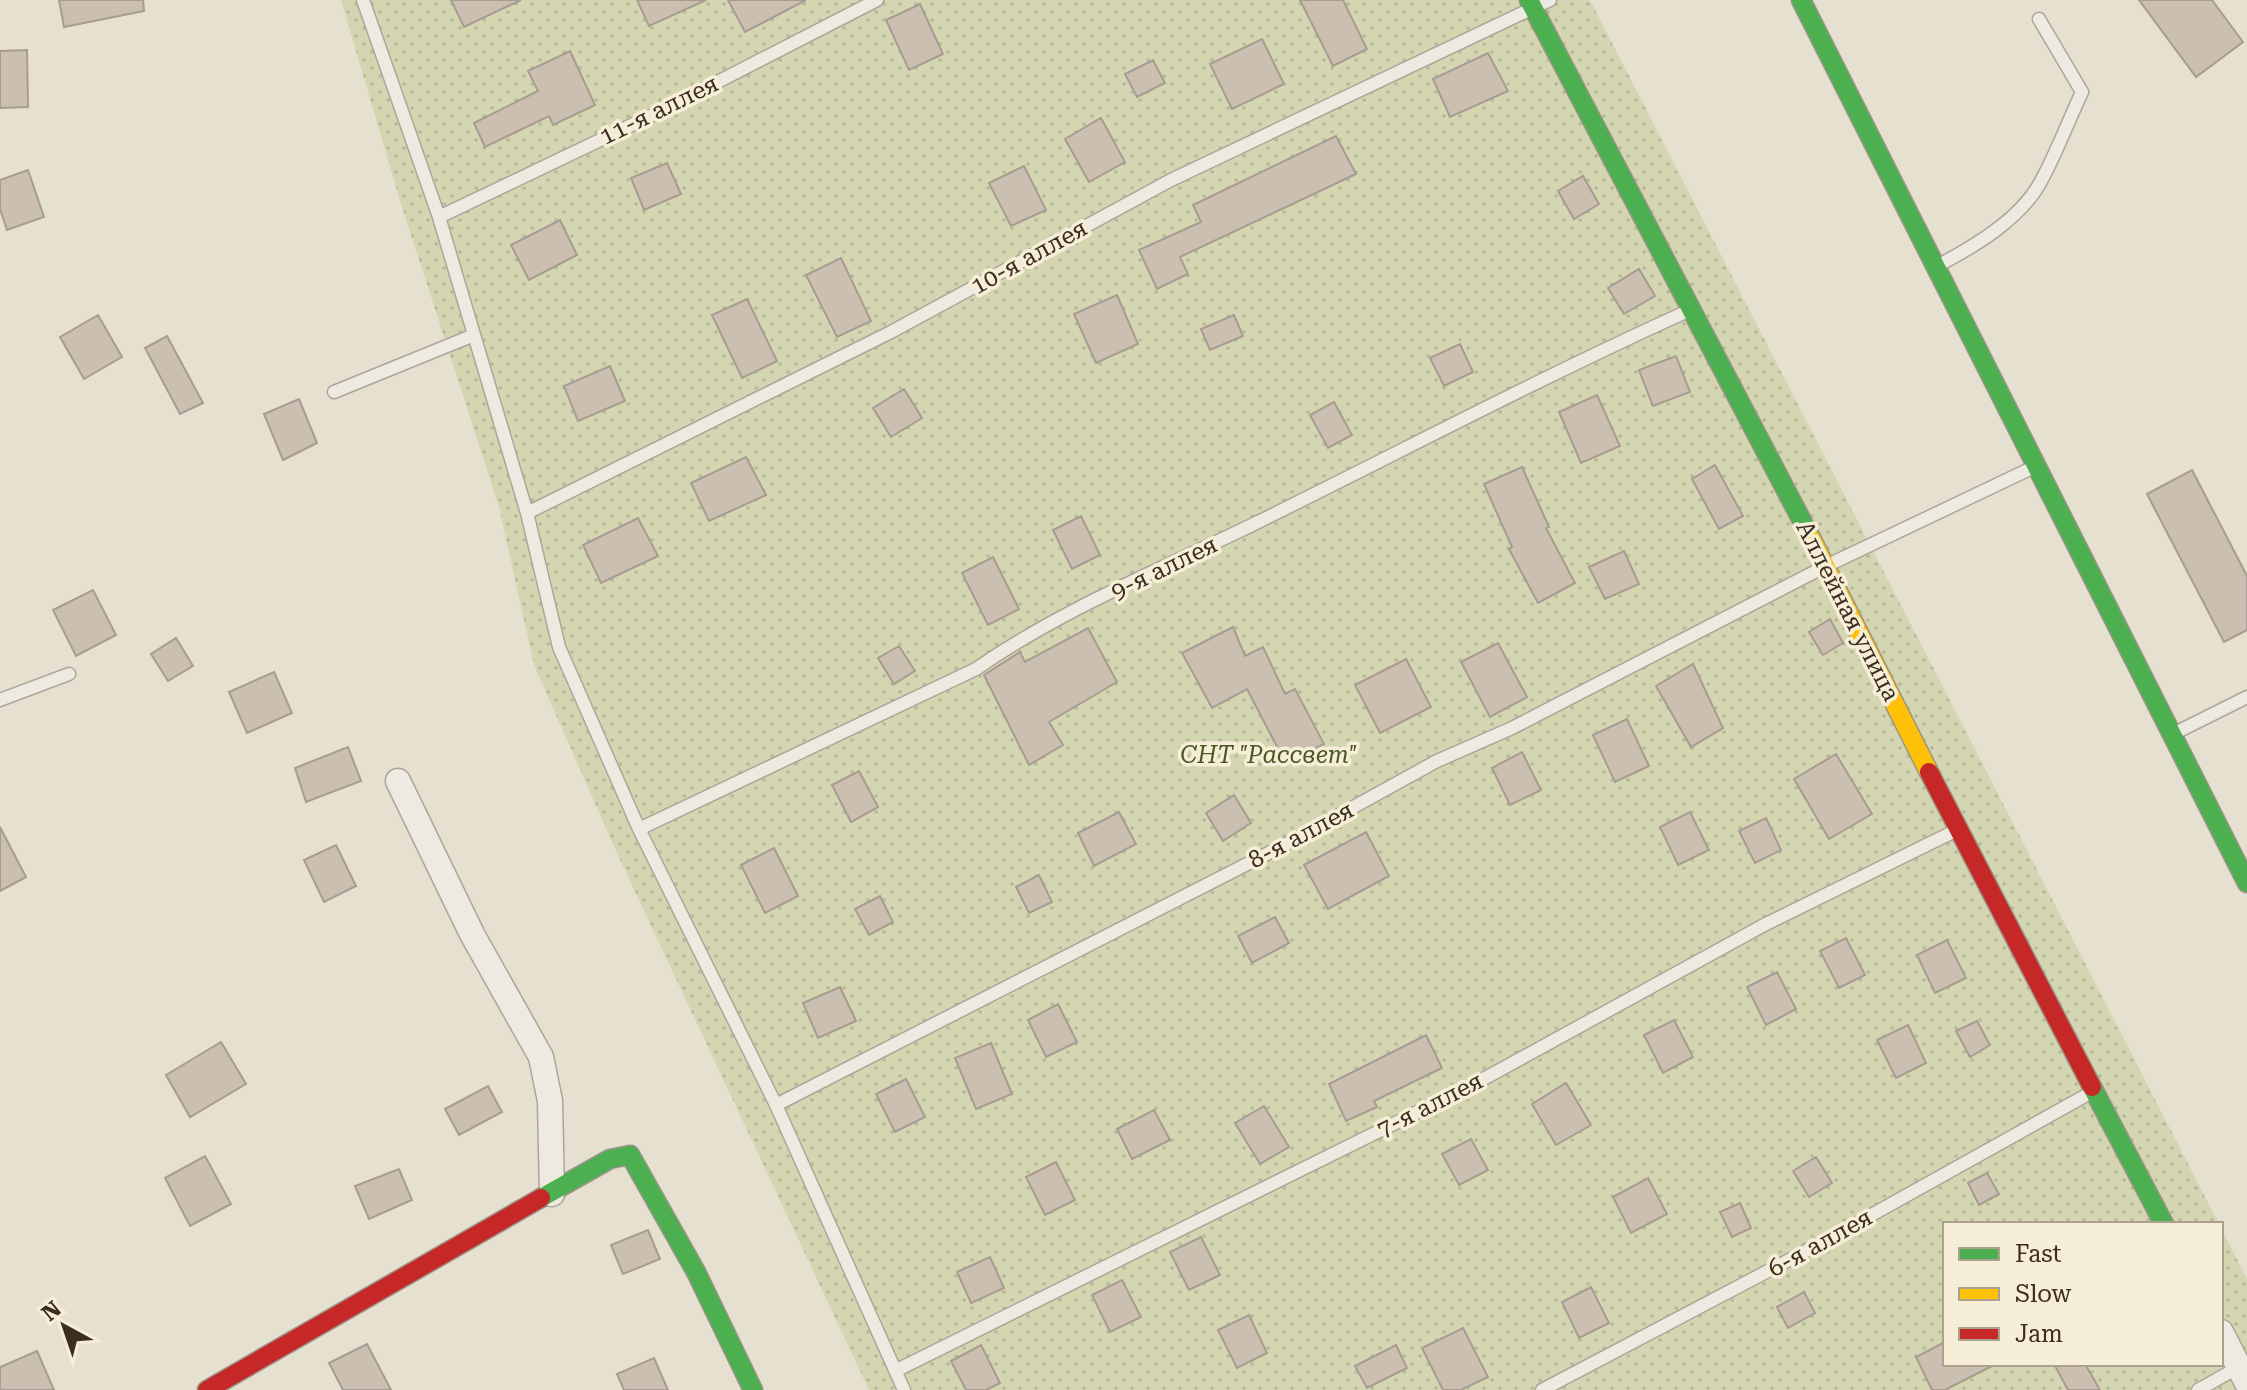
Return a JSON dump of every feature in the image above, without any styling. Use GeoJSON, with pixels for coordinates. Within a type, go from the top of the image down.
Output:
{"type":"FeatureCollection","features":[{"type":"Feature","properties":{"kind":"street"},"geometry":{"type":"LineString","coordinates":[[1801,0],[2247,883]]}},
{"type":"Feature","properties":{"kind":"street","name":"Аллейная улица"},"geometry":{"type":"LineString","coordinates":[[1538,3],[1691,309],[2163,1222]]}},
{"type":"Feature","properties":{"kind":"street"},"geometry":{"type":"LineString","coordinates":[[398,781],[472,934],[541,1057],[550,1101],[552,1194]]}},
{"type":"Feature","properties":{"kind":"street"},"geometry":{"type":"LineString","coordinates":[[207,1390],[610,1159],[630,1155],[696,1272],[753,1390]]}},
{"type":"Feature","properties":{"kind":"street"},"geometry":{"type":"LineString","coordinates":[[2223,1336],[2243,1375]]}},
{"type":"Feature","properties":{"kind":"lane"},"geometry":{"type":"LineString","coordinates":[[363,0],[439,217],[527,513],[559,647],[639,829],[776,1105],[904,1390]]}},
{"type":"Feature","properties":{"kind":"lane","name":"11-я аллея"},"geometry":{"type":"LineString","coordinates":[[439,217],[665,109],[877,0]]}},
{"type":"Feature","properties":{"kind":"lane","name":"10-я аллея"},"geometry":{"type":"LineString","coordinates":[[527,513],[891,332],[1171,180],[1538,3]]}},
{"type":"Feature","properties":{"kind":"lane"},"geometry":{"type":"LineString","coordinates":[[1937,267],[2002,226],[2038,186],[2082,92],[2039,19]]}},
{"type":"Feature","properties":{"kind":"lane","name":"9-я аллея"},"geometry":{"type":"LineString","coordinates":[[639,829],[976,669],[1019,639],[1574,362],[1691,309]]}},
{"type":"Feature","properties":{"kind":"lane"},"geometry":{"type":"LineString","coordinates":[[334,392],[474,335]]}},
{"type":"Feature","properties":{"kind":"lane","name":"8-я аллея"},"geometry":{"type":"LineString","coordinates":[[776,1105],[1290,842],[1437,761],[1512,728],[1826,566],[2037,465]]}},
{"type":"Feature","properties":{"kind":"lane"},"geometry":{"type":"LineString","coordinates":[[0,700],[69,674]]}},
{"type":"Feature","properties":{"kind":"lane"},"geometry":{"type":"LineString","coordinates":[[2172,735],[2247,697]]}},
{"type":"Feature","properties":{"kind":"lane","name":"7-я аллея"},"geometry":{"type":"LineString","coordinates":[[897,1370],[1478,1082],[1764,925],[1958,829]]}},
{"type":"Feature","properties":{"kind":"lane","name":"6-я аллея"},"geometry":{"type":"LineString","coordinates":[[1542,1390],[1809,1250],[2094,1091]]}},
{"type":"Feature","properties":{"kind":"lane"},"geometry":{"type":"LineString","coordinates":[[2198,1390],[2243,1375]]}},
{"type":"Feature","properties":{"kind":"green space","name":"СНТ \"Рассвет\""},"geometry":{"type":"Polygon","coordinates":[[[341,0],[1590,0],[2218,1222],[1943,1222],[1943,1366],[2223,1366],[2223,1232],[2247,1279],[2247,1390],[869,1390],[616,851],[534,665],[499,507],[401,204],[341,0]]]}},
{"type":"Feature","properties":{"kind":"building"},"geometry":{"type":"Polygon","coordinates":[[[59,0],[143,0],[144,11],[64,27],[59,0]]]}},
{"type":"Feature","properties":{"kind":"building"},"geometry":{"type":"Polygon","coordinates":[[[451,0],[521,0],[464,27],[451,0]]]}},
{"type":"Feature","properties":{"kind":"building"},"geometry":{"type":"Polygon","coordinates":[[[637,0],[706,0],[649,26],[637,0]]]}},
{"type":"Feature","properties":{"kind":"building"},"geometry":{"type":"Polygon","coordinates":[[[728,0],[806,0],[745,32],[728,0]]]}},
{"type":"Feature","properties":{"kind":"building"},"geometry":{"type":"Polygon","coordinates":[[[1300,0],[1343,0],[1367,49],[1333,66],[1300,0]]]}},
{"type":"Feature","properties":{"kind":"building"},"geometry":{"type":"Polygon","coordinates":[[[2139,0],[2212,0],[2243,42],[2196,77],[2139,0]]]}},
{"type":"Feature","properties":{"kind":"building"},"geometry":{"type":"Polygon","coordinates":[[[920,4],[943,54],[909,70],[886,20],[920,4]]]}},
{"type":"Feature","properties":{"kind":"building"},"geometry":{"type":"Polygon","coordinates":[[[1262,39],[1284,84],[1232,109],[1210,64],[1262,39]]]}},
{"type":"Feature","properties":{"kind":"building"},"geometry":{"type":"Polygon","coordinates":[[[27,50],[28,107],[0,108],[0,51],[27,50]]]}},
{"type":"Feature","properties":{"kind":"building"},"geometry":{"type":"Polygon","coordinates":[[[570,51],[595,105],[553,125],[549,116],[485,147],[474,123],[538,91],[528,71],[570,51]]]}},
{"type":"Feature","properties":{"kind":"building"},"geometry":{"type":"Polygon","coordinates":[[[1488,53],[1508,91],[1450,117],[1433,79],[1488,53]]]}},
{"type":"Feature","properties":{"kind":"building"},"geometry":{"type":"Polygon","coordinates":[[[1153,60],[1165,83],[1137,97],[1125,74],[1153,60]]]}},
{"type":"Feature","properties":{"kind":"building"},"geometry":{"type":"Polygon","coordinates":[[[1101,118],[1125,162],[1089,182],[1065,139],[1101,118]]]}},
{"type":"Feature","properties":{"kind":"building"},"geometry":{"type":"Polygon","coordinates":[[[1336,136],[1356,174],[1180,257],[1188,274],[1157,289],[1139,250],[1201,222],[1193,205],[1336,136]]]}},
{"type":"Feature","properties":{"kind":"building"},"geometry":{"type":"Polygon","coordinates":[[[667,163],[681,194],[644,210],[631,178],[667,163]]]}},
{"type":"Feature","properties":{"kind":"building"},"geometry":{"type":"Polygon","coordinates":[[[1024,166],[1046,210],[1011,226],[989,183],[1024,166]]]}},
{"type":"Feature","properties":{"kind":"building"},"geometry":{"type":"Polygon","coordinates":[[[28,170],[44,217],[7,230],[0,209],[0,180],[28,170]]]}},
{"type":"Feature","properties":{"kind":"building"},"geometry":{"type":"Polygon","coordinates":[[[1583,176],[1599,204],[1574,219],[1558,191],[1583,176]]]}},
{"type":"Feature","properties":{"kind":"building"},"geometry":{"type":"Polygon","coordinates":[[[560,220],[577,255],[529,280],[511,245],[560,220]]]}},
{"type":"Feature","properties":{"kind":"building"},"geometry":{"type":"Polygon","coordinates":[[[841,258],[871,321],[837,337],[806,275],[841,258]]]}},
{"type":"Feature","properties":{"kind":"building"},"geometry":{"type":"Polygon","coordinates":[[[1639,269],[1655,296],[1624,314],[1608,288],[1639,269]]]}},
{"type":"Feature","properties":{"kind":"building"},"geometry":{"type":"Polygon","coordinates":[[[1117,295],[1138,344],[1096,363],[1074,314],[1117,295]]]}},
{"type":"Feature","properties":{"kind":"building"},"geometry":{"type":"Polygon","coordinates":[[[747,299],[777,361],[742,378],[712,315],[747,299]]]}},
{"type":"Feature","properties":{"kind":"building"},"geometry":{"type":"Polygon","coordinates":[[[98,315],[122,357],[84,379],[60,337],[98,315]]]}},
{"type":"Feature","properties":{"kind":"building"},"geometry":{"type":"Polygon","coordinates":[[[1234,315],[1243,336],[1210,350],[1201,329],[1234,315]]]}},
{"type":"Feature","properties":{"kind":"building"},"geometry":{"type":"Polygon","coordinates":[[[167,336],[203,403],[180,414],[145,348],[167,336]]]}},
{"type":"Feature","properties":{"kind":"building"},"geometry":{"type":"Polygon","coordinates":[[[1460,344],[1473,372],[1444,386],[1430,358],[1460,344]]]}},
{"type":"Feature","properties":{"kind":"building"},"geometry":{"type":"Polygon","coordinates":[[[1676,356],[1690,392],[1653,406],[1639,370],[1676,356]]]}},
{"type":"Feature","properties":{"kind":"building"},"geometry":{"type":"Polygon","coordinates":[[[610,366],[625,401],[578,421],[564,386],[610,366]]]}},
{"type":"Feature","properties":{"kind":"building"},"geometry":{"type":"Polygon","coordinates":[[[904,389],[922,418],[891,437],[873,408],[904,389]]]}},
{"type":"Feature","properties":{"kind":"building"},"geometry":{"type":"Polygon","coordinates":[[[1597,395],[1620,446],[1581,463],[1559,412],[1597,395]]]}},
{"type":"Feature","properties":{"kind":"building"},"geometry":{"type":"Polygon","coordinates":[[[299,399],[317,443],[283,460],[264,414],[299,399]]]}},
{"type":"Feature","properties":{"kind":"building"},"geometry":{"type":"Polygon","coordinates":[[[1334,402],[1352,435],[1328,448],[1310,415],[1334,402]]]}},
{"type":"Feature","properties":{"kind":"building"},"geometry":{"type":"Polygon","coordinates":[[[746,457],[766,495],[709,521],[691,483],[746,457]]]}},
{"type":"Feature","properties":{"kind":"building"},"geometry":{"type":"Polygon","coordinates":[[[1715,465],[1743,516],[1719,529],[1692,479],[1715,465]]]}},
{"type":"Feature","properties":{"kind":"building"},"geometry":{"type":"Polygon","coordinates":[[[1522,467],[1549,527],[1546,528],[1575,583],[1538,603],[1509,549],[1512,547],[1484,484],[1522,467]]]}},
{"type":"Feature","properties":{"kind":"building"},"geometry":{"type":"Polygon","coordinates":[[[2192,470],[2247,576],[2247,630],[2224,642],[2147,494],[2192,470]]]}},
{"type":"Feature","properties":{"kind":"building"},"geometry":{"type":"Polygon","coordinates":[[[1081,516],[1100,555],[1072,569],[1053,530],[1081,516]]]}},
{"type":"Feature","properties":{"kind":"building"},"geometry":{"type":"Polygon","coordinates":[[[638,518],[658,556],[601,583],[583,545],[638,518]]]}},
{"type":"Feature","properties":{"kind":"building"},"geometry":{"type":"Polygon","coordinates":[[[1624,551],[1639,584],[1605,599],[1589,567],[1624,551]]]}},
{"type":"Feature","properties":{"kind":"building"},"geometry":{"type":"Polygon","coordinates":[[[993,557],[1019,609],[988,625],[962,573],[993,557]]]}},
{"type":"Feature","properties":{"kind":"building"},"geometry":{"type":"Polygon","coordinates":[[[93,590],[116,635],[76,656],[53,610],[93,590]]]}},
{"type":"Feature","properties":{"kind":"building"},"geometry":{"type":"Polygon","coordinates":[[[1830,619],[1843,643],[1823,655],[1809,632],[1830,619]]]}},
{"type":"Feature","properties":{"kind":"building"},"geometry":{"type":"Polygon","coordinates":[[[1233,627],[1245,656],[1263,647],[1285,694],[1295,689],[1324,744],[1286,764],[1247,689],[1212,708],[1182,653],[1233,627]]]}},
{"type":"Feature","properties":{"kind":"building"},"geometry":{"type":"Polygon","coordinates":[[[1088,628],[1117,682],[1049,722],[1063,745],[1029,765],[984,675],[1020,652],[1025,662],[1088,628]]]}},
{"type":"Feature","properties":{"kind":"building"},"geometry":{"type":"Polygon","coordinates":[[[176,638],[193,666],[168,681],[151,654],[176,638]]]}},
{"type":"Feature","properties":{"kind":"building"},"geometry":{"type":"Polygon","coordinates":[[[1498,643],[1527,697],[1490,717],[1461,662],[1498,643]]]}},
{"type":"Feature","properties":{"kind":"building"},"geometry":{"type":"Polygon","coordinates":[[[899,646],[915,671],[894,684],[878,658],[899,646]]]}},
{"type":"Feature","properties":{"kind":"building"},"geometry":{"type":"Polygon","coordinates":[[[1406,659],[1431,707],[1380,733],[1355,685],[1406,659]]]}},
{"type":"Feature","properties":{"kind":"building"},"geometry":{"type":"Polygon","coordinates":[[[1693,664],[1723,728],[1691,747],[1656,686],[1693,664]]]}},
{"type":"Feature","properties":{"kind":"building"},"geometry":{"type":"Polygon","coordinates":[[[274,672],[292,713],[247,733],[229,692],[274,672]]]}},
{"type":"Feature","properties":{"kind":"building"},"geometry":{"type":"Polygon","coordinates":[[[1627,719],[1649,766],[1615,782],[1593,735],[1627,719]]]}},
{"type":"Feature","properties":{"kind":"building"},"geometry":{"type":"Polygon","coordinates":[[[348,747],[361,781],[306,802],[295,768],[348,747]]]}},
{"type":"Feature","properties":{"kind":"building"},"geometry":{"type":"Polygon","coordinates":[[[1522,752],[1541,790],[1510,805],[1492,768],[1522,752]]]}},
{"type":"Feature","properties":{"kind":"building"},"geometry":{"type":"Polygon","coordinates":[[[1836,754],[1872,814],[1829,839],[1794,779],[1836,754]]]}},
{"type":"Feature","properties":{"kind":"building"},"geometry":{"type":"Polygon","coordinates":[[[859,771],[878,807],[851,822],[832,785],[859,771]]]}},
{"type":"Feature","properties":{"kind":"building"},"geometry":{"type":"Polygon","coordinates":[[[1234,795],[1251,823],[1223,841],[1206,813],[1234,795]]]}},
{"type":"Feature","properties":{"kind":"building"},"geometry":{"type":"Polygon","coordinates":[[[1119,812],[1136,844],[1094,866],[1078,833],[1119,812]]]}},
{"type":"Feature","properties":{"kind":"building"},"geometry":{"type":"Polygon","coordinates":[[[1690,812],[1709,850],[1678,865],[1660,827],[1690,812]]]}},
{"type":"Feature","properties":{"kind":"building"},"geometry":{"type":"Polygon","coordinates":[[[1766,818],[1781,850],[1755,863],[1739,831],[1766,818]]]}},
{"type":"Feature","properties":{"kind":"building"},"geometry":{"type":"Polygon","coordinates":[[[0,827],[26,877],[0,891],[0,827]]]}},
{"type":"Feature","properties":{"kind":"building"},"geometry":{"type":"Polygon","coordinates":[[[1366,832],[1389,876],[1328,909],[1304,865],[1366,832]]]}},
{"type":"Feature","properties":{"kind":"building"},"geometry":{"type":"Polygon","coordinates":[[[336,845],[356,886],[324,902],[304,860],[336,845]]]}},
{"type":"Feature","properties":{"kind":"building"},"geometry":{"type":"Polygon","coordinates":[[[774,848],[798,896],[765,913],[741,865],[774,848]]]}},
{"type":"Feature","properties":{"kind":"building"},"geometry":{"type":"Polygon","coordinates":[[[1039,875],[1052,902],[1029,913],[1016,887],[1039,875]]]}},
{"type":"Feature","properties":{"kind":"building"},"geometry":{"type":"Polygon","coordinates":[[[880,896],[893,922],[869,935],[855,909],[880,896]]]}},
{"type":"Feature","properties":{"kind":"building"},"geometry":{"type":"Polygon","coordinates":[[[1275,917],[1289,943],[1252,963],[1238,936],[1275,917]]]}},
{"type":"Feature","properties":{"kind":"building"},"geometry":{"type":"Polygon","coordinates":[[[1846,938],[1865,975],[1839,988],[1820,951],[1846,938]]]}},
{"type":"Feature","properties":{"kind":"building"},"geometry":{"type":"Polygon","coordinates":[[[1947,940],[1966,978],[1935,993],[1917,955],[1947,940]]]}},
{"type":"Feature","properties":{"kind":"building"},"geometry":{"type":"Polygon","coordinates":[[[1777,972],[1796,1009],[1766,1025],[1747,987],[1777,972]]]}},
{"type":"Feature","properties":{"kind":"building"},"geometry":{"type":"Polygon","coordinates":[[[840,987],[856,1021],[818,1038],[803,1003],[840,987]]]}},
{"type":"Feature","properties":{"kind":"building"},"geometry":{"type":"Polygon","coordinates":[[[1058,1004],[1077,1042],[1046,1057],[1028,1020],[1058,1004]]]}},
{"type":"Feature","properties":{"kind":"building"},"geometry":{"type":"Polygon","coordinates":[[[1674,1020],[1693,1057],[1663,1073],[1644,1035],[1674,1020]]]}},
{"type":"Feature","properties":{"kind":"building"},"geometry":{"type":"Polygon","coordinates":[[[1977,1021],[1990,1045],[1970,1057],[1956,1031],[1977,1021]]]}},
{"type":"Feature","properties":{"kind":"building"},"geometry":{"type":"Polygon","coordinates":[[[1908,1025],[1926,1063],[1896,1078],[1877,1040],[1908,1025]]]}},
{"type":"Feature","properties":{"kind":"building"},"geometry":{"type":"Polygon","coordinates":[[[1426,1035],[1442,1068],[1374,1101],[1377,1107],[1346,1121],[1329,1084],[1426,1035]]]}},
{"type":"Feature","properties":{"kind":"building"},"geometry":{"type":"Polygon","coordinates":[[[221,1042],[246,1084],[190,1117],[166,1075],[221,1042]]]}},
{"type":"Feature","properties":{"kind":"building"},"geometry":{"type":"Polygon","coordinates":[[[991,1043],[1012,1094],[976,1109],[955,1058],[991,1043]]]}},
{"type":"Feature","properties":{"kind":"building"},"geometry":{"type":"Polygon","coordinates":[[[906,1079],[925,1117],[895,1132],[876,1094],[906,1079]]]}},
{"type":"Feature","properties":{"kind":"building"},"geometry":{"type":"Polygon","coordinates":[[[1566,1083],[1591,1125],[1556,1145],[1532,1104],[1566,1083]]]}},
{"type":"Feature","properties":{"kind":"building"},"geometry":{"type":"Polygon","coordinates":[[[488,1086],[502,1112],[459,1135],[445,1109],[488,1086]]]}},
{"type":"Feature","properties":{"kind":"building"},"geometry":{"type":"Polygon","coordinates":[[[1264,1106],[1289,1147],[1260,1164],[1235,1123],[1264,1106]]]}},
{"type":"Feature","properties":{"kind":"building"},"geometry":{"type":"Polygon","coordinates":[[[1154,1110],[1170,1140],[1132,1159],[1117,1129],[1154,1110]]]}},
{"type":"Feature","properties":{"kind":"building"},"geometry":{"type":"Polygon","coordinates":[[[1471,1139],[1488,1170],[1459,1185],[1442,1154],[1471,1139]]]}},
{"type":"Feature","properties":{"kind":"building"},"geometry":{"type":"Polygon","coordinates":[[[205,1156],[231,1204],[190,1226],[165,1178],[205,1156]]]}},
{"type":"Feature","properties":{"kind":"building"},"geometry":{"type":"Polygon","coordinates":[[[1816,1157],[1832,1183],[1809,1197],[1793,1171],[1816,1157]]]}},
{"type":"Feature","properties":{"kind":"building"},"geometry":{"type":"Polygon","coordinates":[[[1056,1162],[1075,1200],[1045,1215],[1026,1177],[1056,1162]]]}},
{"type":"Feature","properties":{"kind":"building"},"geometry":{"type":"Polygon","coordinates":[[[399,1169],[412,1200],[369,1219],[355,1186],[399,1169]]]}},
{"type":"Feature","properties":{"kind":"building"},"geometry":{"type":"Polygon","coordinates":[[[1987,1173],[1999,1194],[1979,1205],[1968,1183],[1987,1173]]]}},
{"type":"Feature","properties":{"kind":"building"},"geometry":{"type":"Polygon","coordinates":[[[1648,1178],[1667,1214],[1631,1233],[1613,1197],[1648,1178]]]}},
{"type":"Feature","properties":{"kind":"building"},"geometry":{"type":"Polygon","coordinates":[[[1740,1203],[1751,1228],[1732,1237],[1720,1212],[1740,1203]]]}},
{"type":"Feature","properties":{"kind":"building"},"geometry":{"type":"Polygon","coordinates":[[[648,1230],[660,1259],[623,1274],[611,1245],[648,1230]]]}},
{"type":"Feature","properties":{"kind":"building"},"geometry":{"type":"Polygon","coordinates":[[[1201,1237],[1220,1275],[1189,1290],[1170,1252],[1201,1237]]]}},
{"type":"Feature","properties":{"kind":"building"},"geometry":{"type":"Polygon","coordinates":[[[990,1257],[1004,1288],[971,1303],[957,1272],[990,1257]]]}},
{"type":"Feature","properties":{"kind":"building"},"geometry":{"type":"Polygon","coordinates":[[[1122,1280],[1141,1317],[1110,1332],[1092,1295],[1122,1280]]]}},
{"type":"Feature","properties":{"kind":"building"},"geometry":{"type":"Polygon","coordinates":[[[1591,1287],[1609,1323],[1579,1338],[1562,1302],[1591,1287]]]}},
{"type":"Feature","properties":{"kind":"building"},"geometry":{"type":"Polygon","coordinates":[[[1804,1292],[1815,1313],[1788,1328],[1777,1307],[1804,1292]]]}},
{"type":"Feature","properties":{"kind":"building"},"geometry":{"type":"Polygon","coordinates":[[[1249,1315],[1267,1353],[1237,1368],[1218,1330],[1249,1315]]]}},
{"type":"Feature","properties":{"kind":"building"},"geometry":{"type":"Polygon","coordinates":[[[1463,1328],[1488,1377],[1461,1390],[1443,1390],[1422,1348],[1463,1328]]]}},
{"type":"Feature","properties":{"kind":"building"},"geometry":{"type":"Polygon","coordinates":[[[1943,1343],[1943,1366],[1992,1366],[1945,1390],[1932,1390],[1916,1357],[1943,1343]]]}},
{"type":"Feature","properties":{"kind":"building"},"geometry":{"type":"Polygon","coordinates":[[[367,1344],[391,1390],[343,1390],[329,1363],[367,1344]]]}},
{"type":"Feature","properties":{"kind":"building"},"geometry":{"type":"Polygon","coordinates":[[[981,1345],[1000,1383],[986,1390],[966,1390],[951,1361],[981,1345]]]}},
{"type":"Feature","properties":{"kind":"building"},"geometry":{"type":"Polygon","coordinates":[[[1396,1345],[1407,1368],[1367,1388],[1355,1366],[1396,1345]]]}},
{"type":"Feature","properties":{"kind":"building"},"geometry":{"type":"Polygon","coordinates":[[[37,1351],[54,1390],[0,1390],[0,1367],[37,1351]]]}},
{"type":"Feature","properties":{"kind":"building"},"geometry":{"type":"Polygon","coordinates":[[[654,1358],[668,1390],[624,1390],[617,1374],[654,1358]]]}},
{"type":"Feature","properties":{"kind":"building"},"geometry":{"type":"Polygon","coordinates":[[[2055,1366],[2086,1366],[2100,1390],[2068,1390],[2055,1366]]]}},
{"type":"Feature","properties":{"kind":"traffic: fast"},"geometry":{"type":"LineString","coordinates":[[1529,0],[1811,538]]}},
{"type":"Feature","properties":{"kind":"traffic: fast"},"geometry":{"type":"LineString","coordinates":[[1801,0],[2247,883]]}},
{"type":"Feature","properties":{"kind":"traffic: fast"},"geometry":{"type":"LineString","coordinates":[[2092,1087],[2163,1222]]}},
{"type":"Feature","properties":{"kind":"traffic: fast"},"geometry":{"type":"LineString","coordinates":[[541,1198],[610,1159],[630,1155],[696,1272],[753,1390]]}},
{"type":"Feature","properties":{"kind":"traffic: slow"},"geometry":{"type":"LineString","coordinates":[[1811,538],[1929,772]]}},
{"type":"Feature","properties":{"kind":"traffic: jam"},"geometry":{"type":"LineString","coordinates":[[1929,772],[2092,1087]]}},
{"type":"Feature","properties":{"kind":"traffic: jam"},"geometry":{"type":"LineString","coordinates":[[207,1390],[541,1198]]}}]}
